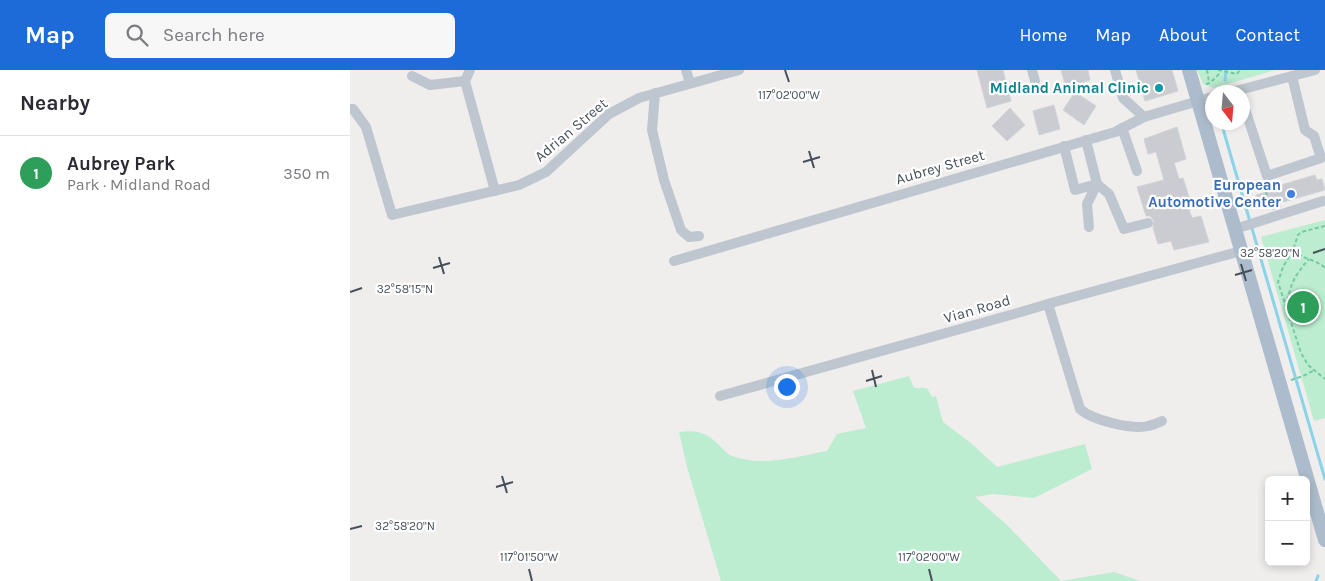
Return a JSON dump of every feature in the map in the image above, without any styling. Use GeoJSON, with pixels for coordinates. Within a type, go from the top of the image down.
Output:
{"type":"FeatureCollection","features":[{"type":"Feature","properties":{"kind":"main road"},"geometry":{"type":"LineString","coordinates":[[1189,70],[1240,227],[1241,251],[1325,540]]}},
{"type":"Feature","properties":{"kind":"street"},"geometry":{"type":"LineString","coordinates":[[470,70],[465,81],[495,191]]}},
{"type":"Feature","properties":{"kind":"street"},"geometry":{"type":"LineString","coordinates":[[686,70],[690,83]]}},
{"type":"Feature","properties":{"kind":"street","name":"Adrian Street"},"geometry":{"type":"LineString","coordinates":[[350,109],[353,109],[366,127],[392,215],[518,185],[546,172],[609,114],[639,98],[739,70]]}},
{"type":"Feature","properties":{"kind":"street"},"geometry":{"type":"LineString","coordinates":[[1032,70],[1035,82]]}},
{"type":"Feature","properties":{"kind":"street"},"geometry":{"type":"LineString","coordinates":[[1114,70],[1123,98],[1144,116]]}},
{"type":"Feature","properties":{"kind":"street"},"geometry":{"type":"LineString","coordinates":[[1250,90],[1315,70]]}},
{"type":"Feature","properties":{"kind":"street"},"geometry":{"type":"LineString","coordinates":[[412,76],[430,85],[465,81]]}},
{"type":"Feature","properties":{"kind":"street"},"geometry":{"type":"LineString","coordinates":[[1250,127],[1268,176],[1321,158],[1314,136],[1305,130],[1292,76]]}},
{"type":"Feature","properties":{"kind":"street"},"geometry":{"type":"LineString","coordinates":[[656,93],[652,130],[664,180],[681,230],[689,237],[700,236]]}},
{"type":"Feature","properties":{"kind":"street","name":"Aubrey Street"},"geometry":{"type":"LineString","coordinates":[[674,261],[1086,140],[1122,128],[1144,116],[1205,99]]}},
{"type":"Feature","properties":{"kind":"street"},"geometry":{"type":"LineString","coordinates":[[1122,128],[1137,171]]}},
{"type":"Feature","properties":{"kind":"street"},"geometry":{"type":"LineString","coordinates":[[1086,140],[1097,184],[1109,194],[1124,229],[1148,223]]}},
{"type":"Feature","properties":{"kind":"street"},"geometry":{"type":"LineString","coordinates":[[1064,146],[1075,190],[1097,184]]}},
{"type":"Feature","properties":{"kind":"street"},"geometry":{"type":"LineString","coordinates":[[1089,227],[1087,204],[1097,184]]}},
{"type":"Feature","properties":{"kind":"street"},"geometry":{"type":"LineString","coordinates":[[1240,227],[1323,201]]}},
{"type":"Feature","properties":{"kind":"street","name":"Vian Road"},"geometry":{"type":"LineString","coordinates":[[720,396],[1241,251]]}},
{"type":"Feature","properties":{"kind":"street"},"geometry":{"type":"LineString","coordinates":[[1048,304],[1080,410],[1087,416],[1113,423],[1146,427],[1162,421]]}},
{"type":"Feature","properties":{"kind":"path"},"geometry":{"type":"LineString","coordinates":[[1207,70],[1210,83]]}},
{"type":"Feature","properties":{"kind":"path"},"geometry":{"type":"LineString","coordinates":[[1206,84],[1210,83],[1219,71],[1237,74],[1240,70]]}},
{"type":"Feature","properties":{"kind":"path"},"geometry":{"type":"LineString","coordinates":[[1268,176],[1264,185],[1273,217]]}},
{"type":"Feature","properties":{"kind":"path"},"geometry":{"type":"LineString","coordinates":[[1325,226],[1300,233],[1295,238],[1293,250],[1283,267],[1278,282],[1301,353],[1308,365],[1325,379]]}},
{"type":"Feature","properties":{"kind":"path"},"geometry":{"type":"LineString","coordinates":[[1293,250],[1296,254],[1319,263],[1325,268]]}},
{"type":"Feature","properties":{"kind":"path"},"geometry":{"type":"LineString","coordinates":[[1287,310],[1288,293],[1296,273],[1310,259]]}},
{"type":"Feature","properties":{"kind":"path"},"geometry":{"type":"LineString","coordinates":[[1291,380],[1315,370]]}},
{"type":"Feature","properties":{"kind":"green space"},"geometry":{"type":"Polygon","coordinates":[[[1197,70],[1275,70],[1224,85],[1203,84],[1197,70]]]}},
{"type":"Feature","properties":{"kind":"green space"},"geometry":{"type":"Polygon","coordinates":[[[1325,220],[1325,418],[1314,421],[1261,237],[1325,220]]]}},
{"type":"Feature","properties":{"kind":"green space"},"geometry":{"type":"Polygon","coordinates":[[[909,376],[914,388],[927,388],[932,397],[936,396],[943,422],[971,443],[997,467],[1085,444],[1092,469],[1034,498],[993,494],[975,497],[1006,524],[1061,581],[721,581],[687,467],[679,432],[691,431],[701,433],[715,441],[730,455],[755,461],[779,460],[827,451],[837,434],[866,428],[853,391],[909,376]]]}},
{"type":"Feature","properties":{"kind":"green space"},"geometry":{"type":"Polygon","coordinates":[[[1114,572],[1140,581],[1061,581],[1114,572]]]}},
{"type":"Feature","properties":{"kind":"building"},"geometry":{"type":"Polygon","coordinates":[[[977,70],[1003,70],[1011,101],[987,108],[977,70]]]}},
{"type":"Feature","properties":{"kind":"building"},"geometry":{"type":"Polygon","coordinates":[[[1061,70],[1088,70],[1090,80],[1066,88],[1061,70]]]}},
{"type":"Feature","properties":{"kind":"building","name":"Midland Animal Clinic"},"geometry":{"type":"Polygon","coordinates":[[[1136,70],[1172,70],[1178,91],[1145,101],[1136,70]]]}},
{"type":"Feature","properties":{"kind":"building"},"geometry":{"type":"Polygon","coordinates":[[[1075,92],[1096,106],[1084,125],[1063,110],[1075,92]]]}},
{"type":"Feature","properties":{"kind":"building"},"geometry":{"type":"Polygon","coordinates":[[[1054,105],[1060,129],[1039,135],[1033,111],[1054,105]]]}},
{"type":"Feature","properties":{"kind":"building"},"geometry":{"type":"Polygon","coordinates":[[[1010,108],[1025,125],[1007,141],[992,126],[1010,108]]]}},
{"type":"Feature","properties":{"kind":"building"},"geometry":{"type":"Polygon","coordinates":[[[1177,127],[1186,159],[1174,163],[1179,179],[1183,178],[1190,200],[1186,201],[1192,218],[1201,216],[1209,242],[1174,250],[1171,241],[1158,244],[1153,228],[1154,221],[1150,216],[1146,216],[1137,187],[1164,180],[1156,152],[1148,154],[1144,139],[1177,127]]]}},
{"type":"Feature","properties":{"kind":"building","name":"European Automotive Center"},"geometry":{"type":"Polygon","coordinates":[[[1315,175],[1317,180],[1322,179],[1325,190],[1280,203],[1281,207],[1272,210],[1270,200],[1259,203],[1256,195],[1267,192],[1267,189],[1315,175]]]}},
{"type":"Feature","properties":{"kind":"waterway"},"geometry":{"type":"LineString","coordinates":[[1225,80],[1226,70]]}},
{"type":"Feature","properties":{"kind":"waterway"},"geometry":{"type":"LineString","coordinates":[[1223,130],[1325,479]]}},
{"type":"Feature","properties":{"kind":"waterway"},"geometry":{"type":"LineString","coordinates":[[1316,581],[1318,576]]}},
{"type":"Feature","properties":{"kind":"place","name":"Midland Animal Clinic"},"geometry":{"type":"Point","coordinates":[1159,88]}},
{"type":"Feature","properties":{"kind":"place","name":"European Automotive Center"},"geometry":{"type":"Point","coordinates":[1291,194]}},
{"type":"Feature","properties":{"kind":"place","name":"Aubrey Park"},"geometry":{"type":"Point","coordinates":[1303,307]}}]}
